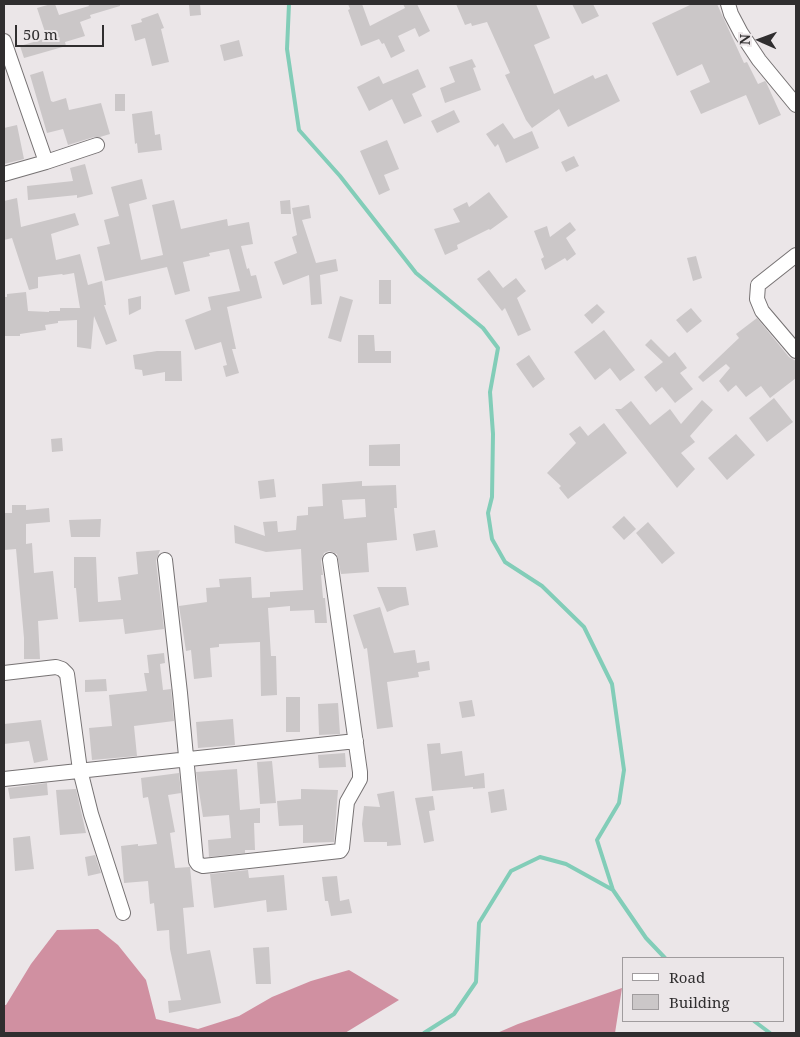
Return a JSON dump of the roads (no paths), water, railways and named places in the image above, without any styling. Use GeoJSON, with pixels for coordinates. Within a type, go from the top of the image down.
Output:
{"type":"FeatureCollection","features":[{"type":"Feature","properties":{"kind":"street"},"geometry":{"type":"LineString","coordinates":[[728,4],[740,33],[759,60],[796,105]]}},
{"type":"Feature","properties":{"kind":"street"},"geometry":{"type":"LineString","coordinates":[[4,41],[46,162]]}},
{"type":"Feature","properties":{"kind":"street"},"geometry":{"type":"LineString","coordinates":[[4,174],[97,145]]}},
{"type":"Feature","properties":{"kind":"street"},"geometry":{"type":"LineString","coordinates":[[796,255],[758,286],[757,299],[762,312],[796,351]]}},
{"type":"Feature","properties":{"kind":"street"},"geometry":{"type":"LineString","coordinates":[[165,560],[196,860],[198,864],[203,866],[340,850],[343,843],[346,802],[360,778],[330,560]]}},
{"type":"Feature","properties":{"kind":"street"},"geometry":{"type":"LineString","coordinates":[[4,673],[56,667],[62,669],[67,674],[80,770],[91,814],[123,913]]}},
{"type":"Feature","properties":{"kind":"street"},"geometry":{"type":"LineString","coordinates":[[4,779],[356,741]]}},
{"type":"Feature","properties":{"kind":"waterway"},"geometry":{"type":"LineString","coordinates":[[289,4],[287,49],[299,130],[340,176],[416,273],[483,328],[498,348],[490,392],[493,434],[492,497],[488,513],[492,539],[505,562],[542,586],[584,627],[612,684],[624,770],[619,803],[597,840],[613,890],[646,938],[664,957]]}},
{"type":"Feature","properties":{"kind":"waterway"},"geometry":{"type":"LineString","coordinates":[[424,1033],[454,1014],[476,982],[479,923],[511,871],[540,857],[566,864],[613,890]]}},
{"type":"Feature","properties":{"kind":"waterway"},"geometry":{"type":"LineString","coordinates":[[755,1022],[770,1033]]}}]}
